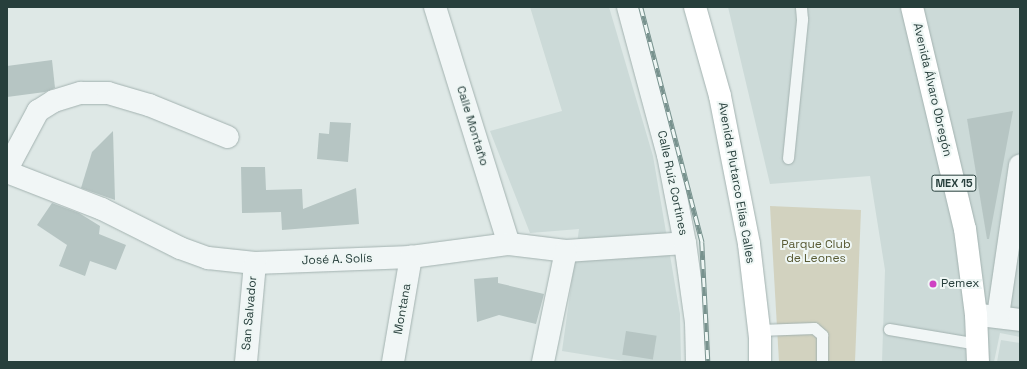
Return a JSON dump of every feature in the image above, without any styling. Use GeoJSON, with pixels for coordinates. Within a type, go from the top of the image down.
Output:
{"type":"FeatureCollection","features":[{"type":"Feature","properties":{"kind":"highway","name":"Avenida Plutarco Elías Calles"},"geometry":{"type":"LineString","coordinates":[[695,7],[720,96],[749,244],[759,330],[760,362]]}},
{"type":"Feature","properties":{"kind":"highway","name":"Avenida Álvaro Obregón"},"geometry":{"type":"LineString","coordinates":[[912,7],[965,229],[976,315],[978,353]]}},
{"type":"Feature","properties":{"kind":"street","name":"Calle Montaño"},"geometry":{"type":"LineString","coordinates":[[435,7],[508,244]]}},
{"type":"Feature","properties":{"kind":"street","name":"Calle Ruíz Cortines"},"geometry":{"type":"LineString","coordinates":[[628,7],[668,155],[685,242],[696,322],[697,362]]}},
{"type":"Feature","properties":{"kind":"street"},"geometry":{"type":"LineString","coordinates":[[7,170],[38,111],[54,101],[81,93],[108,93],[150,105],[228,136]]}},
{"type":"Feature","properties":{"kind":"street"},"geometry":{"type":"LineString","coordinates":[[998,316],[1020,166]]}},
{"type":"Feature","properties":{"kind":"street","name":"José A. Solís"},"geometry":{"type":"LineString","coordinates":[[7,170],[102,208],[180,248],[208,258],[255,263],[411,257],[508,244],[566,251],[685,242]]}},
{"type":"Feature","properties":{"kind":"street"},"geometry":{"type":"LineString","coordinates":[[543,362],[566,251]]}},
{"type":"Feature","properties":{"kind":"street","name":"Montana"},"geometry":{"type":"LineString","coordinates":[[393,362],[411,257]]}},
{"type":"Feature","properties":{"kind":"street","name":"San Salvador"},"geometry":{"type":"LineString","coordinates":[[246,362],[255,263]]}},
{"type":"Feature","properties":{"kind":"street"},"geometry":{"type":"LineString","coordinates":[[976,315],[998,316],[1020,320]]}},
{"type":"Feature","properties":{"kind":"lane"},"geometry":{"type":"LineString","coordinates":[[788,158],[802,19],[801,7]]}},
{"type":"Feature","properties":{"kind":"lane"},"geometry":{"type":"LineString","coordinates":[[759,330],[814,328],[822,335],[822,362]]}},
{"type":"Feature","properties":{"kind":"lane"},"geometry":{"type":"LineString","coordinates":[[889,329],[978,353]]}},
{"type":"Feature","properties":{"kind":"shaded area"},"geometry":{"type":"Polygon","coordinates":[[[530,7],[609,7],[653,156],[680,314],[681,362],[630,362],[562,351],[579,229],[530,233],[490,131],[562,111],[530,7]]]}},
{"type":"Feature","properties":{"kind":"shaded area"},"geometry":{"type":"Polygon","coordinates":[[[728,7],[1020,7],[1020,337],[1000,333],[994,362],[882,362],[885,270],[870,176],[770,184],[728,7]]]}},
{"type":"Feature","properties":{"kind":"shaded area"},"geometry":{"type":"Polygon","coordinates":[[[1001,340],[1020,343],[1020,362],[997,362],[1001,340]]]}},
{"type":"Feature","properties":{"kind":"green space","name":"Parque Club de Leones"},"geometry":{"type":"Polygon","coordinates":[[[770,206],[861,210],[855,362],[779,362],[770,206]]]}},
{"type":"Feature","properties":{"kind":"building"},"geometry":{"type":"Polygon","coordinates":[[[52,60],[55,88],[45,92],[7,97],[7,66],[52,60]]]}},
{"type":"Feature","properties":{"kind":"building"},"geometry":{"type":"Polygon","coordinates":[[[1013,111],[989,239],[987,239],[967,119],[1013,111]]]}},
{"type":"Feature","properties":{"kind":"building"},"geometry":{"type":"Polygon","coordinates":[[[330,122],[351,123],[348,162],[317,159],[319,133],[329,134],[330,122]]]}},
{"type":"Feature","properties":{"kind":"building"},"geometry":{"type":"Polygon","coordinates":[[[113,131],[115,200],[81,188],[92,152],[113,131]]]}},
{"type":"Feature","properties":{"kind":"building"},"geometry":{"type":"Polygon","coordinates":[[[241,167],[265,167],[266,190],[302,189],[303,209],[356,188],[359,224],[282,230],[281,212],[242,213],[241,167]]]}},
{"type":"Feature","properties":{"kind":"building"},"geometry":{"type":"Polygon","coordinates":[[[52,203],[79,213],[100,226],[99,234],[126,245],[116,270],[90,261],[85,276],[59,266],[67,245],[37,225],[52,203]]]}},
{"type":"Feature","properties":{"kind":"building"},"geometry":{"type":"Polygon","coordinates":[[[498,277],[498,283],[544,294],[536,324],[499,315],[477,322],[474,279],[498,277]]]}},
{"type":"Feature","properties":{"kind":"building"},"geometry":{"type":"Polygon","coordinates":[[[626,331],[657,336],[653,360],[622,355],[626,331]]]}},
{"type":"Feature","properties":{"kind":"railway"},"geometry":{"type":"LineString","coordinates":[[641,7],[702,242],[708,362]]}},
{"type":"Feature","properties":{"kind":"place","name":"Pemex"},"geometry":{"type":"Point","coordinates":[933,284]}}]}
